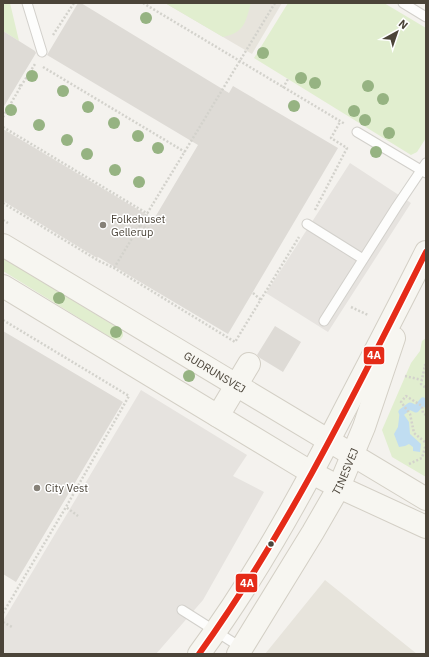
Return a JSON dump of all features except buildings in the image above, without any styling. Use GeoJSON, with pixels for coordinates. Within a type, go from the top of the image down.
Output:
{"type":"FeatureCollection","features":[{"type":"Feature","properties":{"kind":"street","name":"GUDRUNSVEJ"},"geometry":{"type":"LineString","coordinates":[[3,245],[426,499]]}},
{"type":"Feature","properties":{"kind":"street","name":"TINESVEJ"},"geometry":{"type":"LineString","coordinates":[[198,654],[215,632],[270,546],[312,473],[421,262]]}},
{"type":"Feature","properties":{"kind":"street","name":"TINESVEJ"},"geometry":{"type":"LineString","coordinates":[[240,651],[339,487],[353,456],[421,262]]}},
{"type":"Feature","properties":{"kind":"street"},"geometry":{"type":"LineString","coordinates":[[3,286],[312,473],[426,527]]}},
{"type":"Feature","properties":{"kind":"street"},"geometry":{"type":"LineString","coordinates":[[218,416],[249,364]]}},
{"type":"Feature","properties":{"kind":"lane"},"geometry":{"type":"LineString","coordinates":[[27,3],[42,52]]}},
{"type":"Feature","properties":{"kind":"lane"},"geometry":{"type":"LineString","coordinates":[[403,3],[426,17]]}},
{"type":"Feature","properties":{"kind":"lane"},"geometry":{"type":"LineString","coordinates":[[324,321],[363,259],[425,168],[356,132]]}},
{"type":"Feature","properties":{"kind":"lane"},"geometry":{"type":"LineString","coordinates":[[307,224],[363,259]]}},
{"type":"Feature","properties":{"kind":"lane"},"geometry":{"type":"LineString","coordinates":[[182,610],[240,651]]}},
{"type":"Feature","properties":{"kind":"path"},"geometry":{"type":"LineString","coordinates":[[143,3],[356,132]]}},
{"type":"Feature","properties":{"kind":"path"},"geometry":{"type":"LineString","coordinates":[[114,268],[275,3]]}},
{"type":"Feature","properties":{"kind":"path"},"geometry":{"type":"LineString","coordinates":[[42,66],[185,152]]}},
{"type":"Feature","properties":{"kind":"path"},"geometry":{"type":"LineString","coordinates":[[283,88],[288,79]]}},
{"type":"Feature","properties":{"kind":"path"},"geometry":{"type":"LineString","coordinates":[[3,117],[21,86],[18,84]]}},
{"type":"Feature","properties":{"kind":"path"},"geometry":{"type":"LineString","coordinates":[[3,203],[99,261],[114,268],[235,342],[307,224],[347,148],[331,138],[340,122]]}},
{"type":"Feature","properties":{"kind":"path"},"geometry":{"type":"LineString","coordinates":[[3,127],[148,214]]}},
{"type":"Feature","properties":{"kind":"path"},"geometry":{"type":"LineString","coordinates":[[140,225],[148,229]]}},
{"type":"Feature","properties":{"kind":"path"},"geometry":{"type":"LineString","coordinates":[[253,293],[261,300]]}},
{"type":"Feature","properties":{"kind":"path"},"geometry":{"type":"LineString","coordinates":[[337,300],[388,326]]}},
{"type":"Feature","properties":{"kind":"path"},"geometry":{"type":"LineString","coordinates":[[3,320],[129,396],[66,507],[3,613]]}},
{"type":"Feature","properties":{"kind":"path"},"geometry":{"type":"LineString","coordinates":[[25,333],[28,329]]}},
{"type":"Feature","properties":{"kind":"path"},"geometry":{"type":"LineString","coordinates":[[426,366],[425,365],[421,384],[426,388]]}},
{"type":"Feature","properties":{"kind":"path"},"geometry":{"type":"LineString","coordinates":[[404,466],[422,458],[426,443],[414,434],[410,414],[401,402],[406,396],[422,406],[423,413],[426,415]]}},
{"type":"Feature","properties":{"kind":"path"},"geometry":{"type":"LineString","coordinates":[[66,507],[78,516]]}},
{"type":"Feature","properties":{"kind":"path"},"geometry":{"type":"LineString","coordinates":[[3,622],[12,627]]}},
{"type":"Feature","properties":{"kind":"shaded area"},"geometry":{"type":"Polygon","coordinates":[[[165,3],[282,3],[252,54],[165,3]]]}},
{"type":"Feature","properties":{"kind":"shaded area"},"geometry":{"type":"Polygon","coordinates":[[[350,163],[411,203],[328,332],[266,293],[350,163]]]}},
{"type":"Feature","properties":{"kind":"shaded area"},"geometry":{"type":"Polygon","coordinates":[[[141,390],[247,455],[233,476],[264,492],[203,600],[156,654],[3,654],[3,621],[141,390]]]}},
{"type":"Feature","properties":{"kind":"shaded area"},"geometry":{"type":"Polygon","coordinates":[[[325,580],[417,654],[265,654],[325,580]]]}},
{"type":"Feature","properties":{"kind":"green space"},"geometry":{"type":"Polygon","coordinates":[[[3,3],[10,3],[19,41],[3,31],[3,3]]]}},
{"type":"Feature","properties":{"kind":"green space"},"geometry":{"type":"Polygon","coordinates":[[[165,3],[251,3],[243,26],[236,32],[223,37],[165,3]]]}},
{"type":"Feature","properties":{"kind":"green space"},"geometry":{"type":"Polygon","coordinates":[[[288,3],[384,3],[426,28],[426,138],[417,152],[411,155],[254,58],[288,3]]]}},
{"type":"Feature","properties":{"kind":"green space"},"geometry":{"type":"Polygon","coordinates":[[[3,258],[118,328],[123,332],[123,336],[120,340],[113,339],[3,271],[3,258]]]}},
{"type":"Feature","properties":{"kind":"green space"},"geometry":{"type":"Polygon","coordinates":[[[426,338],[426,477],[392,457],[382,430],[411,363],[420,351],[422,341],[426,338]]]}},
{"type":"Feature","properties":{"kind":"water"},"geometry":{"type":"Polygon","coordinates":[[[400,409],[409,422],[410,434],[421,444],[420,452],[413,451],[413,447],[409,444],[399,447],[394,434],[398,427],[400,409]]]}},
{"type":"Feature","properties":{"kind":"waterway"},"geometry":{"type":"LineString","coordinates":[[402,412],[410,406],[416,409],[423,401],[426,404]]}},
{"type":"Feature","properties":{"kind":"transit line","name":"4A"},"geometry":{"type":"LineString","coordinates":[[199,654],[263,558],[292,508],[348,406],[426,252]]}},
{"type":"Feature","properties":{"kind":"place","name":"Folkehuset Gellerup"},"geometry":{"type":"Point","coordinates":[103,225]}},
{"type":"Feature","properties":{"kind":"place","name":"City Vest"},"geometry":{"type":"Point","coordinates":[37,488]}}]}
